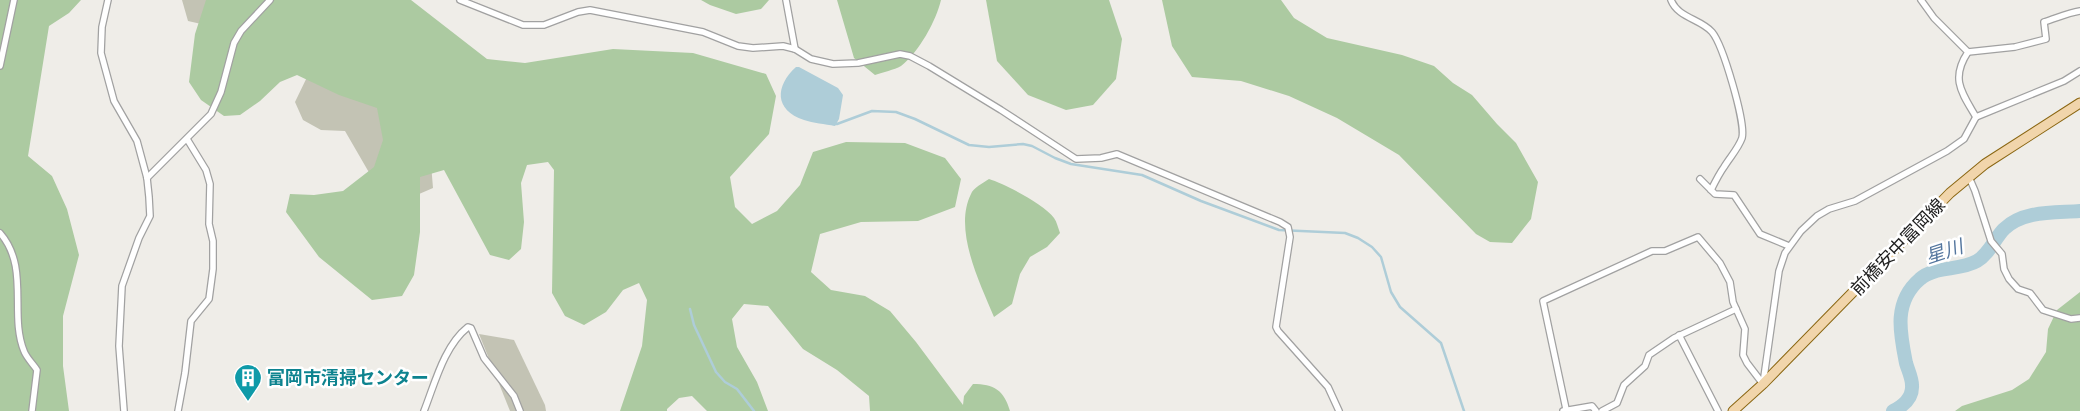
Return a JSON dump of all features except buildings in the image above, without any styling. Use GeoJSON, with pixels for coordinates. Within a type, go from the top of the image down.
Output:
{"type":"FeatureCollection","features":[{"type":"Feature","properties":{"kind":"main road","name":"前橋安中富岡線"},"geometry":{"type":"LineString","coordinates":[[1733,411],[1763,384],[1950,193],[1968,177],[2080,104]]}},
{"type":"Feature","properties":{"kind":"street"},"geometry":{"type":"LineString","coordinates":[[0,66],[14,0]]}},
{"type":"Feature","properties":{"kind":"street"},"geometry":{"type":"LineString","coordinates":[[108,0],[102,27],[101,53],[114,101],[137,141],[147,178],[150,216],[139,238],[122,286],[119,346],[124,411]]}},
{"type":"Feature","properties":{"kind":"street"},"geometry":{"type":"LineString","coordinates":[[147,178],[211,114],[221,92],[234,43],[241,31],[270,0]]}},
{"type":"Feature","properties":{"kind":"street"},"geometry":{"type":"LineString","coordinates":[[460,0],[493,11],[523,25],[544,24],[578,12],[590,10],[703,32],[738,46],[753,48],[783,46],[795,49],[811,59],[833,64],[858,63],[900,54],[910,56],[1001,110],[1076,159],[1101,158],[1117,154],[1284,224],[1289,230],[1290,237],[1276,327],[1328,387],[1339,411]]}},
{"type":"Feature","properties":{"kind":"street"},"geometry":{"type":"LineString","coordinates":[[786,0],[795,49]]}},
{"type":"Feature","properties":{"kind":"street"},"geometry":{"type":"LineString","coordinates":[[1671,0],[1674,6],[1712,31],[1716,37],[1742,118],[1743,131],[1741,139],[1711,190]]}},
{"type":"Feature","properties":{"kind":"street"},"geometry":{"type":"LineString","coordinates":[[1921,0],[1934,18],[1968,52]]}},
{"type":"Feature","properties":{"kind":"street"},"geometry":{"type":"LineString","coordinates":[[1976,117],[1958,87],[1961,62],[1968,52],[2015,47],[2046,39],[2044,22],[2064,16],[2068,12],[2080,11]]}},
{"type":"Feature","properties":{"kind":"street"},"geometry":{"type":"LineString","coordinates":[[1763,384],[1780,271],[1785,253],[1801,231],[1817,216],[1829,209],[1855,201],[1947,151],[1964,139],[1976,117],[2004,104],[2035,94],[2080,72]]}},
{"type":"Feature","properties":{"kind":"street"},"geometry":{"type":"LineString","coordinates":[[178,411],[186,373],[191,322],[209,299],[213,269],[213,241],[209,224],[210,184],[206,170],[187,139]]}},
{"type":"Feature","properties":{"kind":"street"},"geometry":{"type":"LineString","coordinates":[[1968,177],[1975,191],[1991,241],[2002,254],[2004,269],[2009,279],[2018,288],[2030,293],[2043,310],[2071,319],[2080,318]]}},
{"type":"Feature","properties":{"kind":"street"},"geometry":{"type":"LineString","coordinates":[[1700,178],[1715,194],[1734,195],[1760,234],[1789,246]]}},
{"type":"Feature","properties":{"kind":"street"},"geometry":{"type":"LineString","coordinates":[[0,233],[10,247],[15,264],[18,284],[20,333],[24,351],[37,370],[32,411]]}},
{"type":"Feature","properties":{"kind":"street"},"geometry":{"type":"LineString","coordinates":[[1596,411],[1592,406],[1564,410],[1543,301],[1652,251],[1665,251],[1698,237],[1723,269],[1730,282],[1733,302],[1745,329],[1743,355],[1763,384]]}},
{"type":"Feature","properties":{"kind":"street"},"geometry":{"type":"LineString","coordinates":[[1602,411],[1617,403],[1624,385],[1645,366],[1649,355],[1679,336],[1736,309]]}},
{"type":"Feature","properties":{"kind":"street"},"geometry":{"type":"LineString","coordinates":[[424,411],[448,353],[460,333],[468,327],[471,328],[484,358],[514,396],[520,411]]}},
{"type":"Feature","properties":{"kind":"street"},"geometry":{"type":"LineString","coordinates":[[1679,336],[1718,411]]}},
{"type":"Feature","properties":{"kind":"shaded area"},"geometry":{"type":"Polygon","coordinates":[[[182,0],[308,0],[428,127],[433,188],[389,207],[345,131],[321,130],[303,120],[295,102],[310,71],[219,28],[188,21],[182,0]]]}},
{"type":"Feature","properties":{"kind":"shaded area"},"geometry":{"type":"Polygon","coordinates":[[[479,334],[514,340],[545,405],[546,411],[510,411],[479,334]]]}},
{"type":"Feature","properties":{"kind":"green space"},"geometry":{"type":"Polygon","coordinates":[[[0,0],[81,0],[69,13],[49,26],[28,156],[52,176],[67,209],[79,255],[63,316],[63,366],[69,411],[0,411],[0,0]]]}},
{"type":"Feature","properties":{"kind":"green space"},"geometry":{"type":"Polygon","coordinates":[[[206,0],[411,0],[487,59],[525,63],[613,49],[693,53],[766,74],[776,96],[769,134],[730,177],[735,207],[752,224],[777,211],[800,185],[813,152],[846,142],[905,143],[945,158],[961,179],[955,207],[918,221],[861,222],[820,234],[811,272],[831,290],[865,296],[890,311],[916,342],[963,405],[964,396],[973,384],[980,384],[992,387],[1001,393],[1010,411],[870,411],[869,396],[837,370],[803,349],[768,306],[744,304],[732,319],[737,347],[757,382],[768,411],[707,411],[692,396],[679,398],[667,411],[620,411],[642,346],[647,300],[639,283],[623,290],[606,312],[584,325],[565,316],[552,293],[554,170],[548,162],[527,165],[521,183],[524,222],[521,249],[509,260],[490,255],[444,170],[420,177],[420,232],[414,275],[402,296],[372,300],[319,257],[286,212],[290,194],[314,195],[343,191],[374,167],[383,140],[377,108],[339,95],[297,75],[280,82],[260,101],[240,115],[224,116],[201,100],[189,82],[195,34],[206,0]]]}},
{"type":"Feature","properties":{"kind":"green space"},"geometry":{"type":"Polygon","coordinates":[[[701,0],[769,0],[761,9],[736,14],[701,0]]]}},
{"type":"Feature","properties":{"kind":"green space"},"geometry":{"type":"Polygon","coordinates":[[[837,0],[941,0],[931,26],[920,45],[908,60],[895,69],[875,75],[854,58],[837,0]]]}},
{"type":"Feature","properties":{"kind":"green space"},"geometry":{"type":"Polygon","coordinates":[[[986,0],[1109,0],[1122,39],[1116,79],[1093,105],[1066,110],[1028,95],[997,61],[986,0]]]}},
{"type":"Feature","properties":{"kind":"green space"},"geometry":{"type":"Polygon","coordinates":[[[1162,0],[1281,0],[1294,18],[1327,38],[1402,55],[1434,66],[1453,83],[1472,95],[1516,143],[1538,182],[1531,219],[1512,243],[1490,242],[1476,234],[1399,155],[1337,118],[1289,96],[1241,81],[1192,77],[1172,46],[1162,0]]]}},
{"type":"Feature","properties":{"kind":"green space"},"geometry":{"type":"Polygon","coordinates":[[[989,179],[1014,190],[1042,207],[1054,218],[1060,233],[1047,247],[1030,257],[1020,274],[1012,304],[994,317],[970,256],[965,224],[966,208],[972,192],[989,179]]]}},
{"type":"Feature","properties":{"kind":"green space"},"geometry":{"type":"Polygon","coordinates":[[[2080,292],[2080,411],[1955,411],[1962,406],[2012,390],[2029,379],[2046,352],[2048,329],[2057,310],[2080,292]]]}},
{"type":"Feature","properties":{"kind":"water"},"geometry":{"type":"Polygon","coordinates":[[[796,67],[838,88],[843,95],[839,119],[835,126],[815,123],[794,116],[783,104],[781,89],[789,74],[796,67]]]}},
{"type":"Feature","properties":{"kind":"waterway"},"geometry":{"type":"LineString","coordinates":[[833,124],[872,111],[896,112],[969,145],[989,147],[1023,144],[1032,146],[1071,164],[1142,175],[1201,201],[1279,230],[1345,233],[1358,238],[1372,247],[1381,257],[1391,292],[1400,307],[1441,343],[1464,411]]}},
{"type":"Feature","properties":{"kind":"waterway","name":"星川"},"geometry":{"type":"LineString","coordinates":[[1893,411],[1907,401],[1912,390],[1901,329],[1902,308],[1911,288],[1920,279],[1932,272],[1963,266],[1977,261],[1985,254],[2004,229],[2021,218],[2030,215],[2080,211]]}},
{"type":"Feature","properties":{"kind":"waterway"},"geometry":{"type":"LineString","coordinates":[[690,309],[694,325],[716,372],[725,382],[737,389],[754,411]]}},
{"type":"Feature","properties":{"kind":"place","name":"富岡市清掃センター"},"geometry":{"type":"Point","coordinates":[248,402]}}]}
